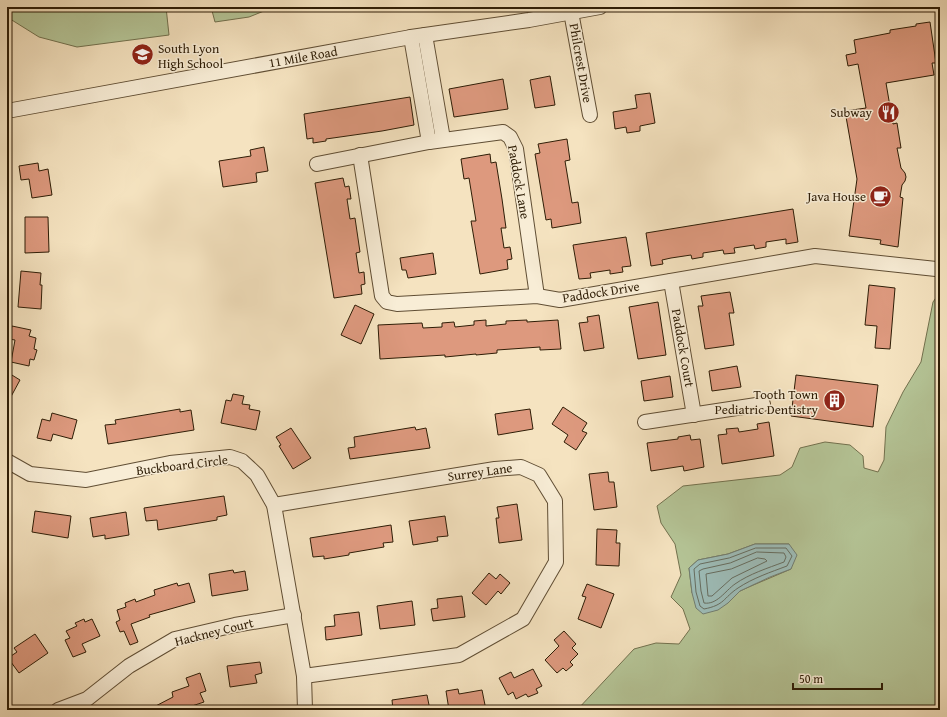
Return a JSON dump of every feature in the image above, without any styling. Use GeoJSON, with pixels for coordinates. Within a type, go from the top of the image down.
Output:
{"type":"FeatureCollection","features":[{"type":"Feature","properties":{"kind":"street","name":"11 Mile Road"},"geometry":{"type":"LineString","coordinates":[[7,111],[411,37],[600,7]]}},
{"type":"Feature","properties":{"kind":"street","name":"Philcrest Drive"},"geometry":{"type":"LineString","coordinates":[[571,12],[590,114]]}},
{"type":"Feature","properties":{"kind":"street"},"geometry":{"type":"LineString","coordinates":[[425,35],[436,140]]}},
{"type":"Feature","properties":{"kind":"street"},"geometry":{"type":"LineString","coordinates":[[411,37],[436,140]]}},
{"type":"Feature","properties":{"kind":"street","name":"Paddock Lane"},"geometry":{"type":"LineString","coordinates":[[317,164],[436,140],[502,132],[510,137],[516,149],[537,296]]}},
{"type":"Feature","properties":{"kind":"street","name":"Paddock Drive"},"geometry":{"type":"LineString","coordinates":[[360,155],[382,296],[387,302],[397,304],[537,296],[560,300],[815,256],[936,269],[940,268]]}},
{"type":"Feature","properties":{"kind":"street","name":"Paddock Court"},"geometry":{"type":"LineString","coordinates":[[671,281],[694,415]]}},
{"type":"Feature","properties":{"kind":"street"},"geometry":{"type":"LineString","coordinates":[[645,422],[763,404]]}},
{"type":"Feature","properties":{"kind":"street","name":"Buckboard Circle"},"geometry":{"type":"LineString","coordinates":[[7,461],[30,474],[86,480],[170,463],[230,456],[242,461],[257,475],[274,505],[304,676],[305,710]]}},
{"type":"Feature","properties":{"kind":"street","name":"Surrey Lane"},"geometry":{"type":"LineString","coordinates":[[274,505],[495,469],[521,467],[539,474],[555,501],[556,562],[523,619],[459,655],[304,676]]}},
{"type":"Feature","properties":{"kind":"street","name":"Hackney Court"},"geometry":{"type":"LineString","coordinates":[[58,710],[88,700],[129,666],[175,639],[294,615]]}},
{"type":"Feature","properties":{"kind":"green space"},"geometry":{"type":"Polygon","coordinates":[[[7,7],[166,7],[169,35],[77,47],[39,37],[7,17],[7,7]]]}},
{"type":"Feature","properties":{"kind":"green space"},"geometry":{"type":"Polygon","coordinates":[[[211,7],[274,7],[249,17],[215,22],[211,7]]]}},
{"type":"Feature","properties":{"kind":"green space"},"geometry":{"type":"Polygon","coordinates":[[[940,292],[940,710],[577,710],[634,649],[656,643],[679,644],[690,629],[683,609],[671,597],[681,575],[675,544],[661,523],[657,506],[683,486],[780,475],[792,467],[800,448],[825,442],[850,445],[863,456],[864,468],[878,472],[884,460],[886,427],[903,392],[921,362],[933,302],[940,292]],[[755,544],[728,554],[698,560],[689,568],[692,593],[728,603],[740,591],[791,569],[789,544],[755,544]]]}},
{"type":"Feature","properties":{"kind":"water"},"geometry":{"type":"Polygon","coordinates":[[[755,544],[789,544],[797,555],[791,569],[740,591],[728,603],[718,610],[703,614],[696,608],[692,593],[689,568],[698,560],[728,554],[755,544]]]}},
{"type":"Feature","properties":{"kind":"building"},"geometry":{"type":"Polygon","coordinates":[[[930,22],[936,63],[932,63],[934,75],[886,83],[893,124],[897,123],[901,148],[897,148],[901,168],[906,177],[902,185],[900,197],[903,198],[898,247],[880,244],[881,240],[849,236],[857,179],[845,111],[866,108],[858,64],[848,66],[846,55],[856,53],[854,40],[890,33],[890,30],[930,22]]]}},
{"type":"Feature","properties":{"kind":"building"},"geometry":{"type":"Polygon","coordinates":[[[550,76],[555,105],[535,108],[530,80],[550,76]]]}},
{"type":"Feature","properties":{"kind":"building"},"geometry":{"type":"Polygon","coordinates":[[[503,79],[508,109],[454,117],[449,89],[503,79]]]}},
{"type":"Feature","properties":{"kind":"building"},"geometry":{"type":"Polygon","coordinates":[[[650,93],[655,123],[640,126],[640,131],[627,133],[626,127],[615,129],[613,112],[637,108],[635,95],[650,93]]]}},
{"type":"Feature","properties":{"kind":"building"},"geometry":{"type":"Polygon","coordinates":[[[410,97],[414,125],[326,139],[326,141],[313,143],[313,138],[307,139],[304,114],[410,97]]]}},
{"type":"Feature","properties":{"kind":"building"},"geometry":{"type":"Polygon","coordinates":[[[567,139],[570,160],[565,161],[572,203],[578,202],[581,223],[552,228],[551,219],[546,220],[535,154],[540,153],[538,144],[567,139]]]}},
{"type":"Feature","properties":{"kind":"building"},"geometry":{"type":"Polygon","coordinates":[[[264,147],[268,171],[256,173],[257,182],[223,187],[219,161],[251,156],[250,150],[264,147]]]}},
{"type":"Feature","properties":{"kind":"building"},"geometry":{"type":"Polygon","coordinates":[[[490,154],[491,163],[496,162],[502,199],[506,228],[501,228],[504,248],[510,247],[512,259],[507,260],[508,269],[480,274],[471,221],[476,221],[469,178],[464,179],[461,159],[490,154]]]}},
{"type":"Feature","properties":{"kind":"building"},"geometry":{"type":"Polygon","coordinates":[[[38,163],[39,171],[48,169],[52,195],[32,198],[29,179],[21,180],[19,166],[38,163]]]}},
{"type":"Feature","properties":{"kind":"building"},"geometry":{"type":"Polygon","coordinates":[[[343,178],[345,187],[349,186],[351,199],[347,199],[350,219],[355,218],[360,252],[356,253],[359,273],[364,272],[365,284],[361,285],[362,294],[334,298],[315,183],[343,178]]]}},
{"type":"Feature","properties":{"kind":"building"},"geometry":{"type":"Polygon","coordinates":[[[793,209],[798,242],[786,244],[786,239],[766,242],[766,247],[755,249],[754,245],[734,248],[735,253],[724,254],[723,250],[703,253],[703,257],[692,259],[691,255],[671,258],[662,260],[663,264],[651,266],[646,233],[793,209]]]}},
{"type":"Feature","properties":{"kind":"building"},"geometry":{"type":"Polygon","coordinates":[[[25,217],[48,217],[49,252],[25,253],[25,217]]]}},
{"type":"Feature","properties":{"kind":"building"},"geometry":{"type":"Polygon","coordinates":[[[626,237],[631,266],[622,267],[623,272],[610,274],[610,270],[590,273],[591,278],[579,279],[573,245],[626,237]]]}},
{"type":"Feature","properties":{"kind":"building"},"geometry":{"type":"Polygon","coordinates":[[[433,253],[436,274],[408,278],[406,270],[402,270],[400,258],[433,253]]]}},
{"type":"Feature","properties":{"kind":"building"},"geometry":{"type":"Polygon","coordinates":[[[21,271],[41,273],[41,309],[18,307],[21,271]]]}},
{"type":"Feature","properties":{"kind":"building"},"geometry":{"type":"Polygon","coordinates":[[[869,285],[895,288],[890,349],[875,348],[877,326],[865,325],[869,285]]]}},
{"type":"Feature","properties":{"kind":"building"},"geometry":{"type":"Polygon","coordinates":[[[730,292],[734,313],[729,313],[734,345],[705,349],[698,306],[703,306],[701,296],[730,292]]]}},
{"type":"Feature","properties":{"kind":"building"},"geometry":{"type":"Polygon","coordinates":[[[658,302],[666,355],[638,359],[629,307],[658,302]]]}},
{"type":"Feature","properties":{"kind":"building"},"geometry":{"type":"Polygon","coordinates":[[[355,305],[374,314],[361,344],[341,335],[355,305]]]}},
{"type":"Feature","properties":{"kind":"building"},"geometry":{"type":"Polygon","coordinates":[[[599,315],[604,348],[584,351],[579,323],[588,322],[587,317],[599,315]]]}},
{"type":"Feature","properties":{"kind":"building"},"geometry":{"type":"Polygon","coordinates":[[[486,320],[486,326],[506,324],[506,321],[527,320],[527,322],[558,320],[561,349],[540,350],[540,347],[497,350],[497,353],[476,355],[445,357],[445,355],[380,359],[378,325],[422,323],[423,328],[442,327],[442,323],[454,322],[455,327],[474,325],[474,321],[486,320]]]}},
{"type":"Feature","properties":{"kind":"building"},"geometry":{"type":"Polygon","coordinates":[[[12,326],[31,330],[29,336],[36,338],[34,349],[37,350],[34,360],[30,359],[29,366],[11,362],[15,340],[9,339],[12,326]]]}},
{"type":"Feature","properties":{"kind":"building"},"geometry":{"type":"Polygon","coordinates":[[[737,366],[741,387],[712,391],[709,371],[737,366]]]}},
{"type":"Feature","properties":{"kind":"building"},"geometry":{"type":"Polygon","coordinates":[[[7,372],[20,380],[7,404],[7,372]]]}},
{"type":"Feature","properties":{"kind":"building","name":"Tooth Town Pediatric Dentistry"},"geometry":{"type":"Polygon","coordinates":[[[796,375],[878,385],[873,427],[791,416],[796,375]]]}},
{"type":"Feature","properties":{"kind":"building"},"geometry":{"type":"Polygon","coordinates":[[[670,376],[673,397],[644,401],[641,381],[670,376]]]}},
{"type":"Feature","properties":{"kind":"building"},"geometry":{"type":"Polygon","coordinates":[[[233,394],[244,396],[242,404],[250,405],[249,409],[260,411],[256,430],[221,423],[226,400],[231,401],[233,394]]]}},
{"type":"Feature","properties":{"kind":"building"},"geometry":{"type":"Polygon","coordinates":[[[563,407],[587,423],[582,431],[587,433],[576,450],[564,442],[568,435],[552,424],[563,407]]]}},
{"type":"Feature","properties":{"kind":"building"},"geometry":{"type":"Polygon","coordinates":[[[180,409],[180,412],[191,410],[194,430],[108,444],[105,425],[116,424],[115,420],[180,409]]]}},
{"type":"Feature","properties":{"kind":"building"},"geometry":{"type":"Polygon","coordinates":[[[530,409],[533,429],[498,435],[495,414],[530,409]]]}},
{"type":"Feature","properties":{"kind":"building"},"geometry":{"type":"Polygon","coordinates":[[[52,413],[77,420],[72,439],[53,434],[51,441],[37,438],[42,419],[50,421],[52,413]]]}},
{"type":"Feature","properties":{"kind":"building"},"geometry":{"type":"Polygon","coordinates":[[[769,422],[774,456],[722,464],[718,435],[727,434],[726,429],[738,428],[739,432],[758,429],[757,424],[769,422]]]}},
{"type":"Feature","properties":{"kind":"building"},"geometry":{"type":"Polygon","coordinates":[[[415,427],[416,430],[426,428],[430,448],[350,459],[348,448],[355,447],[354,437],[415,427]]]}},
{"type":"Feature","properties":{"kind":"building"},"geometry":{"type":"Polygon","coordinates":[[[291,428],[311,458],[293,469],[279,446],[281,445],[276,437],[291,428]]]}},
{"type":"Feature","properties":{"kind":"building"},"geometry":{"type":"Polygon","coordinates":[[[690,435],[691,440],[700,439],[704,467],[684,471],[683,466],[651,471],[647,443],[678,439],[678,437],[690,435]]]}},
{"type":"Feature","properties":{"kind":"building"},"geometry":{"type":"Polygon","coordinates":[[[608,472],[609,482],[614,482],[617,507],[594,510],[589,474],[608,472]]]}},
{"type":"Feature","properties":{"kind":"building"},"geometry":{"type":"Polygon","coordinates":[[[224,496],[227,515],[217,517],[217,520],[158,530],[157,520],[146,521],[144,508],[224,496]]]}},
{"type":"Feature","properties":{"kind":"building"},"geometry":{"type":"Polygon","coordinates":[[[517,504],[522,540],[499,543],[496,518],[499,518],[497,507],[517,504]]]}},
{"type":"Feature","properties":{"kind":"building"},"geometry":{"type":"Polygon","coordinates":[[[35,511],[71,516],[68,538],[32,532],[35,511]]]}},
{"type":"Feature","properties":{"kind":"building"},"geometry":{"type":"Polygon","coordinates":[[[126,512],[129,535],[105,539],[105,535],[93,537],[90,518],[126,512]]]}},
{"type":"Feature","properties":{"kind":"building"},"geometry":{"type":"Polygon","coordinates":[[[445,516],[448,536],[437,537],[438,541],[413,545],[409,521],[445,516]]]}},
{"type":"Feature","properties":{"kind":"building"},"geometry":{"type":"Polygon","coordinates":[[[391,525],[393,542],[383,543],[384,547],[324,559],[324,556],[313,557],[310,538],[391,525]]]}},
{"type":"Feature","properties":{"kind":"building"},"geometry":{"type":"Polygon","coordinates":[[[597,529],[617,530],[616,543],[620,543],[619,566],[596,565],[597,529]]]}},
{"type":"Feature","properties":{"kind":"building"},"geometry":{"type":"Polygon","coordinates":[[[233,570],[234,573],[245,571],[248,590],[212,596],[209,574],[233,570]]]}},
{"type":"Feature","properties":{"kind":"building"},"geometry":{"type":"Polygon","coordinates":[[[489,573],[496,579],[500,574],[510,583],[501,594],[498,591],[486,605],[472,593],[489,573]]]}},
{"type":"Feature","properties":{"kind":"building"},"geometry":{"type":"Polygon","coordinates":[[[177,583],[178,586],[189,583],[195,602],[149,615],[150,617],[131,624],[138,642],[130,645],[124,631],[120,632],[116,622],[120,620],[117,610],[126,607],[125,603],[135,599],[136,602],[155,595],[154,590],[177,583]]]}},
{"type":"Feature","properties":{"kind":"building"},"geometry":{"type":"Polygon","coordinates":[[[587,584],[614,594],[601,628],[578,619],[586,597],[582,596],[587,584]]]}},
{"type":"Feature","properties":{"kind":"building"},"geometry":{"type":"Polygon","coordinates":[[[462,596],[465,617],[433,621],[431,609],[438,608],[437,599],[462,596]]]}},
{"type":"Feature","properties":{"kind":"building"},"geometry":{"type":"Polygon","coordinates":[[[412,601],[415,625],[380,629],[377,606],[412,601]]]}},
{"type":"Feature","properties":{"kind":"building"},"geometry":{"type":"Polygon","coordinates":[[[359,612],[362,635],[326,640],[325,627],[335,626],[334,615],[359,612]]]}},
{"type":"Feature","properties":{"kind":"building"},"geometry":{"type":"Polygon","coordinates":[[[84,619],[85,622],[92,619],[100,636],[82,644],[86,652],[73,657],[65,640],[70,638],[66,631],[77,626],[75,623],[84,619]]]}},
{"type":"Feature","properties":{"kind":"building"},"geometry":{"type":"Polygon","coordinates":[[[564,631],[576,644],[572,648],[578,654],[570,662],[573,665],[566,671],[563,668],[557,673],[545,660],[559,646],[554,640],[564,631]]]}},
{"type":"Feature","properties":{"kind":"building"},"geometry":{"type":"Polygon","coordinates":[[[35,634],[48,653],[19,673],[8,658],[17,652],[14,648],[35,634]]]}},
{"type":"Feature","properties":{"kind":"building"},"geometry":{"type":"Polygon","coordinates":[[[260,662],[262,673],[255,675],[257,683],[230,687],[227,666],[260,662]]]}},
{"type":"Feature","properties":{"kind":"building"},"geometry":{"type":"Polygon","coordinates":[[[533,669],[542,686],[536,689],[538,693],[528,697],[526,694],[516,699],[513,692],[508,695],[499,678],[511,672],[514,678],[533,669]]]}},
{"type":"Feature","properties":{"kind":"building"},"geometry":{"type":"Polygon","coordinates":[[[200,673],[206,691],[200,693],[204,702],[180,710],[148,710],[173,697],[172,692],[189,686],[186,678],[200,673]]]}},
{"type":"Feature","properties":{"kind":"building"},"geometry":{"type":"Polygon","coordinates":[[[458,689],[459,694],[482,690],[486,710],[449,710],[446,691],[458,689]]]}},
{"type":"Feature","properties":{"kind":"building"},"geometry":{"type":"Polygon","coordinates":[[[427,695],[430,710],[393,710],[392,700],[427,695]]]}},
{"type":"Feature","properties":{"kind":"place","name":"South Lyon High School"},"geometry":{"type":"Point","coordinates":[143,55]}},
{"type":"Feature","properties":{"kind":"place","name":"Subway"},"geometry":{"type":"Point","coordinates":[888,112]}},
{"type":"Feature","properties":{"kind":"place","name":"Java House"},"geometry":{"type":"Point","coordinates":[881,196]}},
{"type":"Feature","properties":{"kind":"place","name":"Tooth Town Pediatric Dentistry"},"geometry":{"type":"Point","coordinates":[834,401]}}]}
